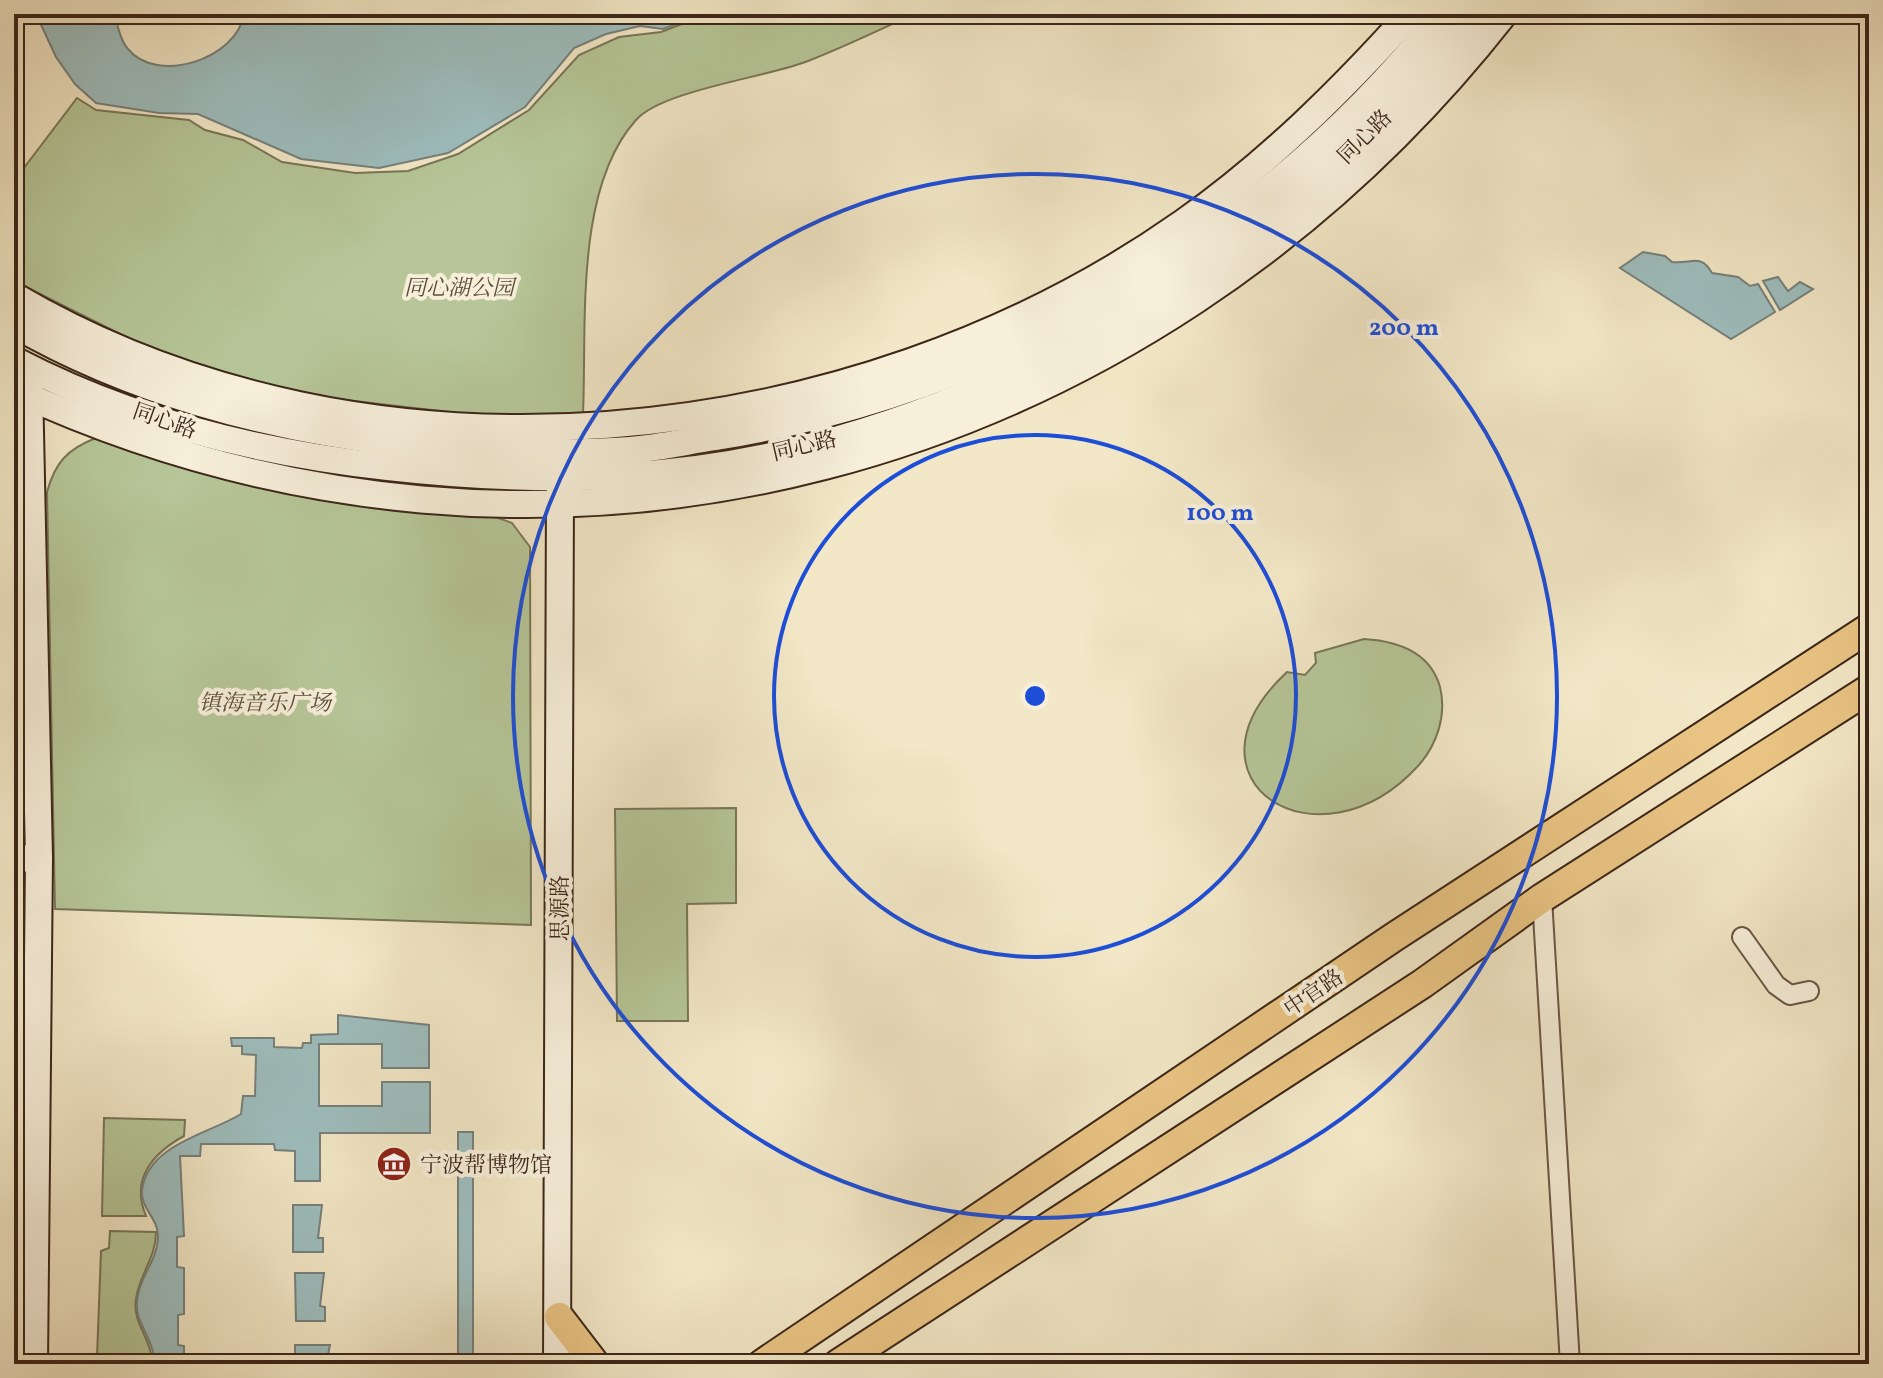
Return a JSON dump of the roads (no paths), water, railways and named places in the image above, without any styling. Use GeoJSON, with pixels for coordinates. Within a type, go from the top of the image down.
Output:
{"type":"FeatureCollection","features":[{"type":"Feature","properties":{"kind":"main road","name":"中官路"},"geometry":{"type":"LineString","coordinates":[[762,1364],[1596,802],[1869,628]]}},
{"type":"Feature","properties":{"kind":"main road"},"geometry":{"type":"LineString","coordinates":[[838,1364],[1422,984],[1542,898],[1869,689]]}},
{"type":"Feature","properties":{"kind":"main road"},"geometry":{"type":"LineString","coordinates":[[559,1317],[595,1364]]}},
{"type":"Feature","properties":{"kind":"street"},"geometry":{"type":"LineString","coordinates":[[14,296],[117,349],[199,378],[255,394],[381,418],[478,426],[585,426],[695,417],[792,399],[900,367],[996,328],[1119,263],[1182,224],[1269,156],[1339,93],[1410,14]]}},
{"type":"Feature","properties":{"kind":"street","name":"同心路"},"geometry":{"type":"LineString","coordinates":[[21,364],[183,428],[343,462],[429,471],[560,464],[794,424],[871,403],[958,371],[1052,329],[1205,240],[1307,159],[1399,68],[1442,14]]}},
{"type":"Feature","properties":{"kind":"street","name":"同心路"},"geometry":{"type":"LineString","coordinates":[[14,324],[38,338],[152,387],[221,409],[302,428],[634,475],[792,449],[869,429],[957,398],[1042,361],[1205,267],[1315,184],[1418,81],[1471,14]]}},
{"type":"Feature","properties":{"kind":"street"},"geometry":{"type":"LineString","coordinates":[[22,394],[110,431],[227,466],[337,490],[470,503],[560,506],[653,499],[764,482],[850,461],[975,418],[1114,352],[1230,279],[1306,222],[1421,114],[1504,14]]}},
{"type":"Feature","properties":{"kind":"street"},"geometry":{"type":"LineString","coordinates":[[34,1364],[21,364],[38,338]]}},
{"type":"Feature","properties":{"kind":"street","name":"思源路"},"geometry":{"type":"LineString","coordinates":[[557,1364],[560,464]]}},
{"type":"Feature","properties":{"kind":"street"},"geometry":{"type":"LineString","coordinates":[[1542,898],[1570,1364]]}},
{"type":"Feature","properties":{"kind":"street"},"geometry":{"type":"LineString","coordinates":[[1742,937],[1776,985],[1790,995],[1809,991]]}},
{"type":"Feature","properties":{"kind":"water"},"geometry":{"type":"Polygon","coordinates":[[[36,14],[115,14],[128,49],[141,60],[176,66],[194,62],[227,44],[238,30],[244,14],[705,14],[663,29],[640,26],[606,34],[574,48],[525,107],[448,153],[379,168],[301,159],[198,114],[159,113],[96,103],[75,84],[56,57],[36,14]]]}},
{"type":"Feature","properties":{"kind":"water"},"geometry":{"type":"Polygon","coordinates":[[[1643,252],[1665,256],[1672,262],[1700,261],[1712,273],[1738,277],[1750,286],[1758,284],[1775,312],[1731,339],[1620,268],[1643,252]]]}},
{"type":"Feature","properties":{"kind":"water"},"geometry":{"type":"Polygon","coordinates":[[[1778,277],[1788,291],[1800,282],[1813,289],[1780,310],[1763,281],[1778,277]]]}},
{"type":"Feature","properties":{"kind":"water"},"geometry":{"type":"Polygon","coordinates":[[[338,1015],[429,1025],[429,1068],[382,1068],[382,1044],[319,1044],[319,1106],[382,1106],[382,1082],[430,1082],[430,1133],[320,1133],[320,1181],[295,1181],[295,1151],[275,1150],[274,1144],[201,1144],[200,1156],[180,1156],[184,1236],[177,1237],[177,1267],[184,1268],[184,1314],[178,1315],[178,1345],[184,1346],[184,1358],[154,1358],[137,1308],[138,1292],[155,1253],[158,1236],[142,1196],[147,1174],[168,1151],[182,1142],[241,1114],[243,1096],[255,1096],[256,1055],[242,1054],[242,1046],[232,1046],[231,1038],[274,1038],[274,1047],[302,1048],[303,1043],[311,1043],[311,1035],[338,1034],[338,1015]]]}},
{"type":"Feature","properties":{"kind":"water"},"geometry":{"type":"Polygon","coordinates":[[[458,1132],[473,1132],[473,1364],[458,1364],[458,1132]]]}},
{"type":"Feature","properties":{"kind":"water"},"geometry":{"type":"Polygon","coordinates":[[[293,1205],[322,1205],[318,1238],[323,1238],[323,1252],[293,1252],[293,1205]]]}},
{"type":"Feature","properties":{"kind":"water"},"geometry":{"type":"Polygon","coordinates":[[[295,1273],[324,1273],[320,1306],[325,1307],[325,1321],[296,1321],[295,1273]]]}},
{"type":"Feature","properties":{"kind":"water"},"geometry":{"type":"Polygon","coordinates":[[[295,1345],[330,1345],[326,1364],[295,1364],[295,1345]]]}},
{"type":"Feature","properties":{"kind":"place","name":"宁波帮博物馆"},"geometry":{"type":"Point","coordinates":[394,1164]}},
{"type":"Feature","properties":{"kind":"park label","name":"同心湖公园"},"geometry":{"type":"Point","coordinates":[459,287]}},
{"type":"Feature","properties":{"kind":"park label","name":"镇海音乐广场"},"geometry":{"type":"Point","coordinates":[265,702]}}]}
